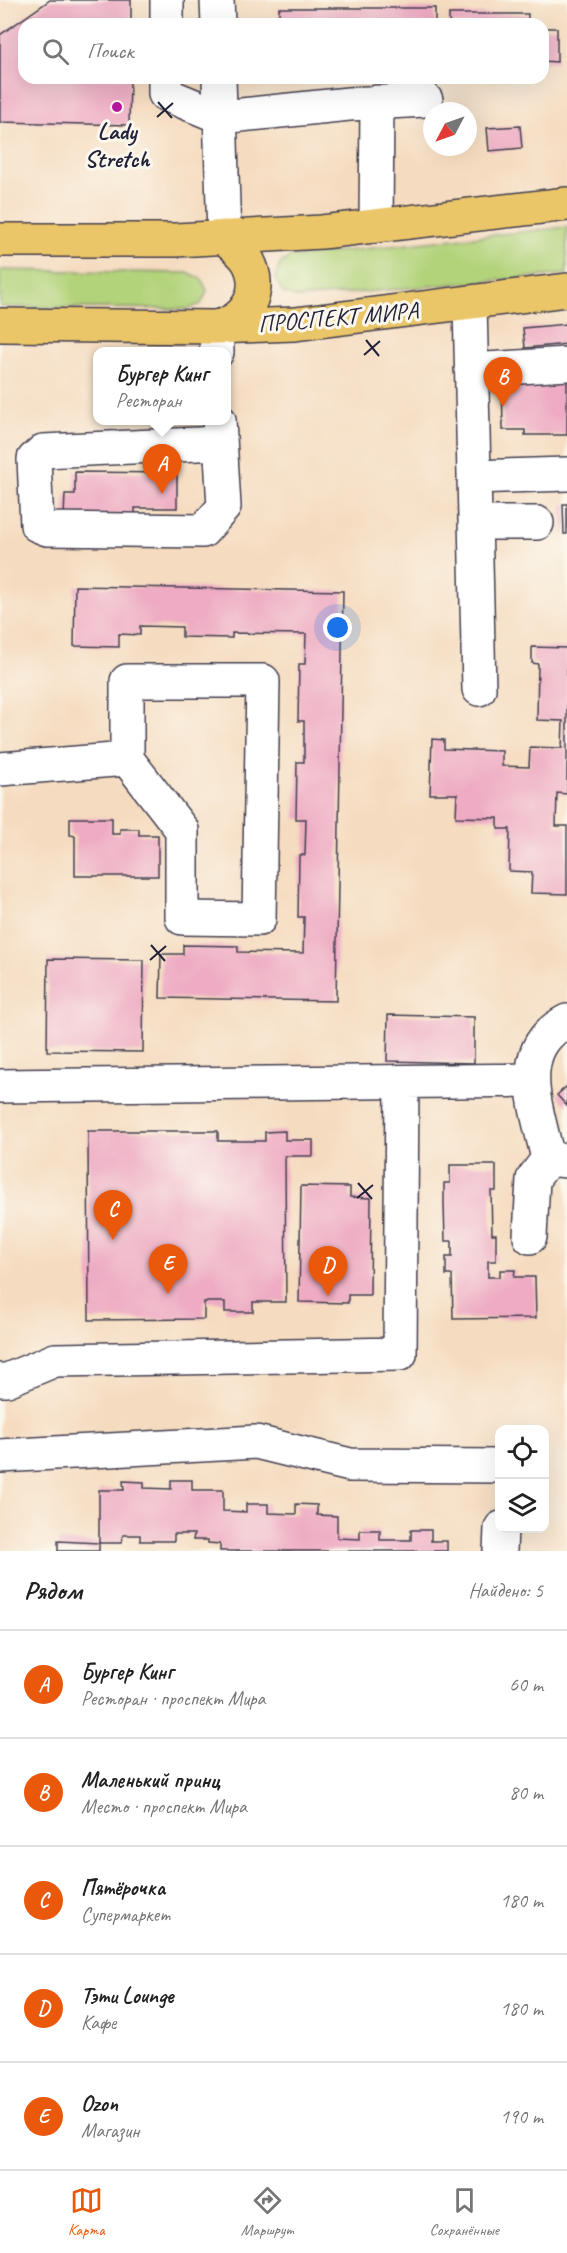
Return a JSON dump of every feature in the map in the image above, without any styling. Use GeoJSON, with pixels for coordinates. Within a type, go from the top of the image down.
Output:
{"type":"FeatureCollection","features":[{"type":"Feature","properties":{"kind":"main road"},"geometry":{"type":"LineString","coordinates":[[0,240],[176,240],[322,232],[567,204]]}},
{"type":"Feature","properties":{"kind":"main road"},"geometry":{"type":"LineString","coordinates":[[216,339],[244,313],[254,292],[253,276],[247,261],[225,237]]}},
{"type":"Feature","properties":{"kind":"main road","name":"ПРОСПЕКТ МИРА"},"geometry":{"type":"LineString","coordinates":[[0,325],[216,339],[295,324],[567,291]]}},
{"type":"Feature","properties":{"kind":"street"},"geometry":{"type":"LineString","coordinates":[[167,0],[167,18]]}},
{"type":"Feature","properties":{"kind":"street"},"geometry":{"type":"LineString","coordinates":[[217,0],[218,18]]}},
{"type":"Feature","properties":{"kind":"street"},"geometry":{"type":"LineString","coordinates":[[165,84],[165,94],[220,117],[377,102],[426,100]]}},
{"type":"Feature","properties":{"kind":"street"},"geometry":{"type":"LineString","coordinates":[[219,84],[225,237]]}},
{"type":"Feature","properties":{"kind":"street"},"geometry":{"type":"LineString","coordinates":[[376,226],[377,102]]}},
{"type":"Feature","properties":{"kind":"street"},"geometry":{"type":"LineString","coordinates":[[470,304],[480,689]]}},
{"type":"Feature","properties":{"kind":"street"},"geometry":{"type":"LineString","coordinates":[[471,370],[567,364]]}},
{"type":"Feature","properties":{"kind":"street"},"geometry":{"type":"LineString","coordinates":[[220,432],[224,507],[203,531],[47,529],[37,525],[34,459],[43,451],[220,432]]}},
{"type":"Feature","properties":{"kind":"street"},"geometry":{"type":"LineString","coordinates":[[474,477],[567,474]]}},
{"type":"Feature","properties":{"kind":"street"},"geometry":{"type":"LineString","coordinates":[[475,523],[537,523]]}},
{"type":"Feature","properties":{"kind":"street"},"geometry":{"type":"LineString","coordinates":[[127,681],[263,681],[259,919],[182,918],[182,830],[127,759],[127,681]]}},
{"type":"Feature","properties":{"kind":"street"},"geometry":{"type":"LineString","coordinates":[[0,769],[127,759]]}},
{"type":"Feature","properties":{"kind":"street"},"geometry":{"type":"LineString","coordinates":[[530,1237],[533,1179],[557,1160],[532,1080],[533,1060],[538,1047],[554,1028],[567,1021]]}},
{"type":"Feature","properties":{"kind":"street"},"geometry":{"type":"LineString","coordinates":[[0,1086],[532,1080]]}},
{"type":"Feature","properties":{"kind":"street"},"geometry":{"type":"LineString","coordinates":[[0,1380],[7,1380],[55,1360],[400,1354],[402,1082]]}},
{"type":"Feature","properties":{"kind":"street"},"geometry":{"type":"LineString","coordinates":[[0,1456],[256,1442],[350,1465],[495,1466]]}},
{"type":"Feature","properties":{"kind":"street"},"geometry":{"type":"LineString","coordinates":[[500,1551],[501,1533]]}},
{"type":"Feature","properties":{"kind":"green space"},"geometry":{"type":"Polygon","coordinates":[[[567,227],[567,274],[298,298],[283,293],[275,279],[280,264],[290,257],[567,227]]]}},
{"type":"Feature","properties":{"kind":"green space"},"geometry":{"type":"Polygon","coordinates":[[[0,270],[188,273],[201,278],[207,291],[201,304],[188,309],[0,307],[0,270]]]}},
{"type":"Feature","properties":{"kind":"building"},"geometry":{"type":"Polygon","coordinates":[[[50,0],[131,0],[131,18],[24,18],[50,0]]]}},
{"type":"Feature","properties":{"kind":"building"},"geometry":{"type":"Polygon","coordinates":[[[279,8],[435,8],[435,18],[279,18],[279,8]]]}},
{"type":"Feature","properties":{"kind":"building"},"geometry":{"type":"Polygon","coordinates":[[[449,14],[528,14],[528,18],[449,18],[449,14]]]}},
{"type":"Feature","properties":{"kind":"building"},"geometry":{"type":"Polygon","coordinates":[[[18,22],[18,84],[130,84],[129,125],[0,122],[0,35],[18,22]]]}},
{"type":"Feature","properties":{"kind":"building"},"geometry":{"type":"Polygon","coordinates":[[[549,28],[557,28],[557,62],[549,61],[549,28]]]}},
{"type":"Feature","properties":{"kind":"building"},"geometry":{"type":"Polygon","coordinates":[[[520,126],[522,148],[489,151],[487,128],[520,126]]]}},
{"type":"Feature","properties":{"kind":"building"},"geometry":{"type":"Polygon","coordinates":[[[567,324],[567,344],[525,348],[523,328],[567,324]]]}},
{"type":"Feature","properties":{"kind":"building"},"geometry":{"type":"Polygon","coordinates":[[[502,379],[567,379],[567,435],[525,435],[525,430],[503,430],[502,379]]]}},
{"type":"Feature","properties":{"kind":"building"},"geometry":{"type":"Polygon","coordinates":[[[75,472],[177,473],[177,508],[135,508],[135,517],[64,517],[65,494],[75,494],[75,472]]]}},
{"type":"Feature","properties":{"kind":"building"},"geometry":{"type":"Polygon","coordinates":[[[563,504],[567,504],[567,534],[564,534],[563,504]]]}},
{"type":"Feature","properties":{"kind":"building"},"geometry":{"type":"Polygon","coordinates":[[[75,586],[343,591],[336,1001],[160,998],[161,954],[183,954],[183,945],[238,946],[238,952],[303,953],[304,917],[298,917],[299,855],[305,855],[306,819],[296,819],[297,762],[304,762],[304,721],[298,721],[299,664],[305,664],[306,634],[232,633],[232,638],[182,637],[182,627],[140,626],[140,635],[119,634],[119,647],[74,646],[75,586]]]}},
{"type":"Feature","properties":{"kind":"building"},"geometry":{"type":"Polygon","coordinates":[[[532,647],[567,648],[567,794],[557,793],[556,826],[567,826],[567,894],[531,893],[532,872],[509,871],[510,829],[498,829],[498,818],[456,817],[457,794],[430,794],[432,739],[444,740],[444,749],[502,751],[502,766],[529,767],[530,747],[562,748],[563,721],[537,720],[538,664],[532,663],[532,647]]]}},
{"type":"Feature","properties":{"kind":"building"},"geometry":{"type":"Polygon","coordinates":[[[70,818],[112,818],[112,834],[120,834],[120,829],[139,829],[139,835],[158,835],[158,876],[75,876],[75,836],[70,835],[70,818]]]}},
{"type":"Feature","properties":{"kind":"building"},"geometry":{"type":"Polygon","coordinates":[[[48,959],[144,960],[143,1052],[47,1051],[48,959]]]}},
{"type":"Feature","properties":{"kind":"building"},"geometry":{"type":"Polygon","coordinates":[[[388,1015],[474,1017],[474,1063],[387,1061],[388,1015]]]}},
{"type":"Feature","properties":{"kind":"building"},"geometry":{"type":"Polygon","coordinates":[[[567,1086],[567,1106],[557,1095],[567,1086]]]}},
{"type":"Feature","properties":{"kind":"building"},"geometry":{"type":"Polygon","coordinates":[[[88,1131],[218,1131],[218,1141],[265,1141],[265,1132],[285,1131],[285,1140],[313,1140],[313,1156],[285,1156],[286,1302],[253,1302],[253,1312],[225,1312],[225,1302],[204,1302],[204,1319],[89,1320],[88,1131]]]}},
{"type":"Feature","properties":{"kind":"building"},"geometry":{"type":"Polygon","coordinates":[[[450,1165],[496,1165],[496,1191],[491,1191],[492,1234],[496,1234],[496,1261],[488,1261],[488,1277],[500,1277],[500,1270],[515,1270],[514,1277],[535,1277],[536,1318],[453,1319],[452,1275],[446,1275],[446,1257],[452,1257],[452,1241],[445,1241],[444,1204],[444,1183],[450,1183],[450,1165]]]}},
{"type":"Feature","properties":{"kind":"building"},"geometry":{"type":"Polygon","coordinates":[[[301,1186],[350,1187],[350,1197],[371,1198],[370,1295],[348,1295],[348,1303],[299,1302],[301,1186]]]}},
{"type":"Feature","properties":{"kind":"building"},"geometry":{"type":"Polygon","coordinates":[[[171,1480],[192,1480],[192,1490],[223,1490],[223,1511],[246,1512],[246,1504],[268,1504],[268,1513],[296,1514],[296,1504],[317,1505],[317,1515],[337,1516],[337,1538],[360,1539],[360,1530],[380,1530],[380,1540],[411,1540],[411,1530],[431,1530],[431,1541],[447,1541],[447,1551],[220,1551],[220,1544],[208,1543],[208,1540],[193,1540],[194,1534],[174,1534],[174,1541],[140,1541],[140,1535],[123,1535],[122,1543],[99,1543],[99,1490],[124,1490],[123,1481],[144,1482],[144,1488],[171,1489],[171,1480]]]}},
{"type":"Feature","properties":{"kind":"building"},"geometry":{"type":"Polygon","coordinates":[[[58,1541],[99,1543],[99,1551],[58,1551],[58,1541]]]}},
{"type":"Feature","properties":{"kind":"place","name":"Lady Stretch"},"geometry":{"type":"Point","coordinates":[117,107]}},
{"type":"Feature","properties":{"kind":"place","name":"Маленький принц"},"geometry":{"type":"Point","coordinates":[503,407]}},
{"type":"Feature","properties":{"kind":"place","name":"Бургер Кинг"},"geometry":{"type":"Point","coordinates":[162,494]}},
{"type":"Feature","properties":{"kind":"place","name":"Пятёрочка"},"geometry":{"type":"Point","coordinates":[113,1240]}},
{"type":"Feature","properties":{"kind":"place","name":"Ozon"},"geometry":{"type":"Point","coordinates":[168,1294]}},
{"type":"Feature","properties":{"kind":"place","name":"Тэти Lounge"},"geometry":{"type":"Point","coordinates":[328,1296]}}]}
